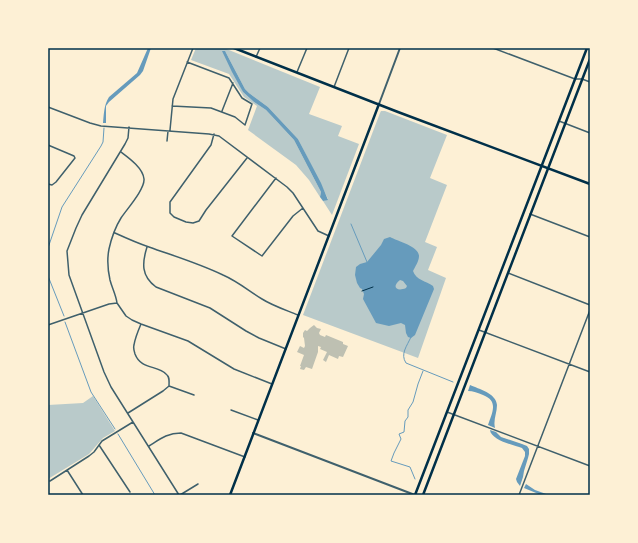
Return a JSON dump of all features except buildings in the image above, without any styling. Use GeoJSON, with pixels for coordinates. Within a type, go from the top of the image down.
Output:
{"type":"FeatureCollection","features":[{"type":"Feature","properties":{"kind":"main road"},"geometry":{"type":"LineString","coordinates":[[234,48],[590,184]]}},
{"type":"Feature","properties":{"kind":"main road"},"geometry":{"type":"LineString","coordinates":[[415,495],[587,48]]}},
{"type":"Feature","properties":{"kind":"main road"},"geometry":{"type":"LineString","coordinates":[[423,495],[590,59]]}},
{"type":"Feature","properties":{"kind":"main road"},"geometry":{"type":"LineString","coordinates":[[230,495],[379,104]]}},
{"type":"Feature","properties":{"kind":"main road"},"geometry":{"type":"LineString","coordinates":[[510,248],[516,251]]}},
{"type":"Feature","properties":{"kind":"street"},"geometry":{"type":"LineString","coordinates":[[167,141],[173,99],[193,48]]}},
{"type":"Feature","properties":{"kind":"street"},"geometry":{"type":"LineString","coordinates":[[256,57],[260,48]]}},
{"type":"Feature","properties":{"kind":"street"},"geometry":{"type":"LineString","coordinates":[[297,73],[307,48]]}},
{"type":"Feature","properties":{"kind":"street"},"geometry":{"type":"LineString","coordinates":[[334,87],[349,48]]}},
{"type":"Feature","properties":{"kind":"street"},"geometry":{"type":"LineString","coordinates":[[379,104],[400,48]]}},
{"type":"Feature","properties":{"kind":"street"},"geometry":{"type":"LineString","coordinates":[[493,48],[575,79],[582,79],[590,82]]}},
{"type":"Feature","properties":{"kind":"street"},"geometry":{"type":"LineString","coordinates":[[172,106],[211,108],[235,117],[245,125],[252,104],[242,98],[229,78],[187,62]]}},
{"type":"Feature","properties":{"kind":"street"},"geometry":{"type":"LineString","coordinates":[[222,112],[233,83]]}},
{"type":"Feature","properties":{"kind":"street"},"geometry":{"type":"LineString","coordinates":[[48,107],[96,125],[214,134],[222,138],[290,190],[318,231],[329,236]]}},
{"type":"Feature","properties":{"kind":"street"},"geometry":{"type":"LineString","coordinates":[[559,121],[590,133]]}},
{"type":"Feature","properties":{"kind":"street"},"geometry":{"type":"LineString","coordinates":[[129,127],[128,138],[82,215],[76,228],[67,251],[69,275],[111,387],[179,495],[198,484]]}},
{"type":"Feature","properties":{"kind":"street"},"geometry":{"type":"LineString","coordinates":[[214,134],[211,145],[170,202],[170,213],[174,217],[193,224],[199,221],[247,157]]}},
{"type":"Feature","properties":{"kind":"street"},"geometry":{"type":"LineString","coordinates":[[48,145],[74,156],[73,160],[56,182],[52,185],[48,184]]}},
{"type":"Feature","properties":{"kind":"street"},"geometry":{"type":"LineString","coordinates":[[120,152],[134,162],[144,179],[135,199],[120,219],[109,250],[108,267],[110,280],[117,303],[126,316],[141,324],[188,341],[234,369],[272,384]]}},
{"type":"Feature","properties":{"kind":"street"},"geometry":{"type":"LineString","coordinates":[[276,178],[232,236],[262,256],[293,216],[303,208]]}},
{"type":"Feature","properties":{"kind":"street"},"geometry":{"type":"LineString","coordinates":[[530,214],[590,236]]}},
{"type":"Feature","properties":{"kind":"street"},"geometry":{"type":"LineString","coordinates":[[115,233],[147,247],[207,267],[240,284],[273,305],[298,315]]}},
{"type":"Feature","properties":{"kind":"street"},"geometry":{"type":"LineString","coordinates":[[147,247],[143,265],[150,282],[156,287],[210,308],[246,331],[286,349]]}},
{"type":"Feature","properties":{"kind":"street"},"geometry":{"type":"LineString","coordinates":[[508,273],[590,305]]}},
{"type":"Feature","properties":{"kind":"street"},"geometry":{"type":"LineString","coordinates":[[48,325],[83,312],[117,303]]}},
{"type":"Feature","properties":{"kind":"street"},"geometry":{"type":"LineString","coordinates":[[519,495],[590,310]]}},
{"type":"Feature","properties":{"kind":"street"},"geometry":{"type":"LineString","coordinates":[[141,324],[134,346],[136,357],[144,364],[166,373],[169,378],[169,386]]}},
{"type":"Feature","properties":{"kind":"street"},"geometry":{"type":"LineString","coordinates":[[479,330],[590,372]]}},
{"type":"Feature","properties":{"kind":"street"},"geometry":{"type":"LineString","coordinates":[[128,413],[169,386]]}},
{"type":"Feature","properties":{"kind":"street"},"geometry":{"type":"LineString","coordinates":[[169,386],[194,395]]}},
{"type":"Feature","properties":{"kind":"street"},"geometry":{"type":"LineString","coordinates":[[231,410],[258,421]]}},
{"type":"Feature","properties":{"kind":"street"},"geometry":{"type":"LineString","coordinates":[[447,412],[590,466]]}},
{"type":"Feature","properties":{"kind":"street"},"geometry":{"type":"LineString","coordinates":[[50,481],[90,456],[102,441],[133,422]]}},
{"type":"Feature","properties":{"kind":"street"},"geometry":{"type":"LineString","coordinates":[[149,446],[163,436],[173,433],[181,433],[245,457]]}},
{"type":"Feature","properties":{"kind":"street"},"geometry":{"type":"LineString","coordinates":[[253,433],[415,495]]}},
{"type":"Feature","properties":{"kind":"street"},"geometry":{"type":"LineString","coordinates":[[99,445],[130,492]]}},
{"type":"Feature","properties":{"kind":"street"},"geometry":{"type":"LineString","coordinates":[[67,470],[83,495]]}},
{"type":"Feature","properties":{"kind":"path"},"geometry":{"type":"LineString","coordinates":[[362,291],[373,287]]}},
{"type":"Feature","properties":{"kind":"shaded area"},"geometry":{"type":"Polygon","coordinates":[[[196,48],[224,48],[320,87],[309,114],[342,126],[338,136],[359,144],[332,215],[323,201],[328,199],[298,139],[268,107],[245,89],[225,51],[243,92],[266,110],[294,140],[321,192],[320,197],[309,180],[296,165],[248,130],[257,106],[244,97],[229,74],[191,60],[196,48]]]}},
{"type":"Feature","properties":{"kind":"shaded area"},"geometry":{"type":"Polygon","coordinates":[[[381,111],[385,111],[447,135],[430,178],[447,185],[425,242],[437,247],[428,270],[446,278],[418,358],[303,315],[381,111]]]}},
{"type":"Feature","properties":{"kind":"shaded area"},"geometry":{"type":"Polygon","coordinates":[[[93,396],[115,431],[103,438],[89,454],[48,479],[48,405],[83,403],[93,396]]]}},
{"type":"Feature","properties":{"kind":"water"},"geometry":{"type":"Polygon","coordinates":[[[148,48],[151,48],[143,71],[109,102],[106,106],[106,123],[103,123],[107,100],[137,73],[148,48]]]}},
{"type":"Feature","properties":{"kind":"water"},"geometry":{"type":"Polygon","coordinates":[[[222,51],[225,51],[245,89],[268,107],[298,139],[321,183],[328,200],[323,201],[320,197],[321,192],[294,140],[266,110],[243,92],[222,51]]]}},
{"type":"Feature","properties":{"kind":"water"},"geometry":{"type":"Polygon","coordinates":[[[390,237],[407,244],[418,252],[419,258],[413,271],[414,274],[433,286],[434,289],[415,335],[411,338],[408,337],[406,333],[405,325],[401,323],[389,326],[376,323],[363,299],[364,294],[362,289],[357,283],[355,275],[356,267],[367,262],[384,239],[390,237]],[[400,280],[397,283],[396,288],[406,288],[407,286],[400,280]]]}},
{"type":"Feature","properties":{"kind":"water"},"geometry":{"type":"Polygon","coordinates":[[[470,385],[494,397],[497,405],[494,422],[495,428],[488,425],[493,404],[483,395],[468,391],[470,385]]]}},
{"type":"Feature","properties":{"kind":"water"},"geometry":{"type":"Polygon","coordinates":[[[490,430],[496,432],[501,437],[527,446],[529,449],[520,486],[516,479],[525,456],[525,452],[522,448],[508,444],[494,437],[490,430]]]}},
{"type":"Feature","properties":{"kind":"water"},"geometry":{"type":"Polygon","coordinates":[[[526,484],[535,490],[549,495],[541,495],[524,488],[526,484]]]}},
{"type":"Feature","properties":{"kind":"waterway"},"geometry":{"type":"LineString","coordinates":[[48,248],[62,207],[103,142],[104,128]]}},
{"type":"Feature","properties":{"kind":"waterway"},"geometry":{"type":"LineString","coordinates":[[351,224],[367,262]]}},
{"type":"Feature","properties":{"kind":"waterway"},"geometry":{"type":"LineString","coordinates":[[48,276],[64,316]]}},
{"type":"Feature","properties":{"kind":"waterway"},"geometry":{"type":"LineString","coordinates":[[65,322],[91,392],[115,429]]}},
{"type":"Feature","properties":{"kind":"waterway"},"geometry":{"type":"LineString","coordinates":[[411,337],[404,353],[404,360],[406,363],[453,382]]}},
{"type":"Feature","properties":{"kind":"waterway"},"geometry":{"type":"LineString","coordinates":[[415,479],[410,467],[391,461],[401,439],[399,434],[404,432],[405,421],[408,417],[408,410],[413,402],[423,371]]}},
{"type":"Feature","properties":{"kind":"waterway"},"geometry":{"type":"LineString","coordinates":[[118,434],[155,495]]}}]}
